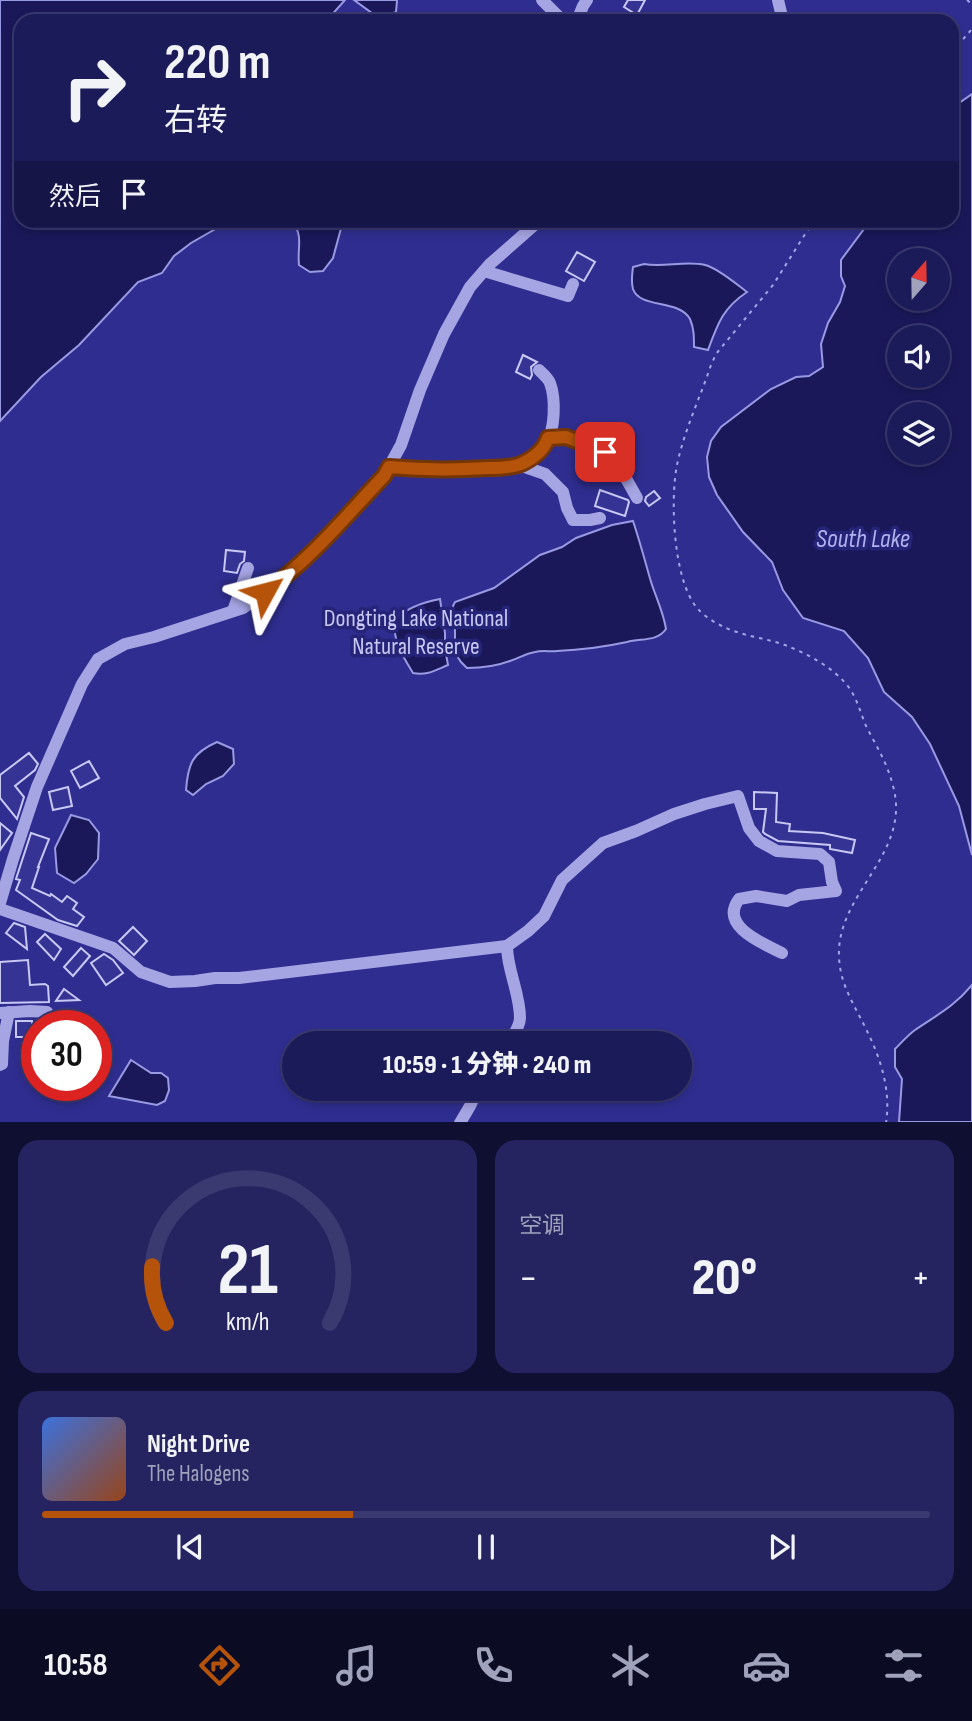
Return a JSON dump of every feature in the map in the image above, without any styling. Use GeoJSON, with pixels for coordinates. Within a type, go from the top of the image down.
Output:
{"type":"FeatureCollection","features":[{"type":"Feature","properties":{"kind":"street"},"geometry":{"type":"LineString","coordinates":[[542,0],[556,14]]}},
{"type":"Feature","properties":{"kind":"street"},"geometry":{"type":"LineString","coordinates":[[0,903],[37,787],[82,684],[98,659],[125,644],[243,608],[287,576],[337,527],[384,476],[389,467],[401,445],[420,390],[444,334],[470,287],[531,228]]}},
{"type":"Feature","properties":{"kind":"street"},"geometry":{"type":"LineString","coordinates":[[484,271],[568,296],[573,284]]}},
{"type":"Feature","properties":{"kind":"street"},"geometry":{"type":"LineString","coordinates":[[519,465],[537,454],[546,444],[552,425],[554,405],[549,380],[539,370]]}},
{"type":"Feature","properties":{"kind":"street"},"geometry":{"type":"LineString","coordinates":[[548,438],[566,437],[605,452],[615,459],[637,498]]}},
{"type":"Feature","properties":{"kind":"street"},"geometry":{"type":"LineString","coordinates":[[389,467],[463,470],[519,465],[545,474],[563,492],[573,520],[600,518]]}},
{"type":"Feature","properties":{"kind":"street"},"geometry":{"type":"LineString","coordinates":[[233,611],[248,568]]}},
{"type":"Feature","properties":{"kind":"street"},"geometry":{"type":"LineString","coordinates":[[0,909],[113,948],[141,972],[170,982],[239,978],[507,946],[544,916],[562,880],[603,843],[674,814],[738,796],[749,828],[760,841],[777,851],[820,854],[829,862],[836,891],[799,895],[788,901],[757,896],[739,900],[734,907],[734,917],[750,937],[782,953]]}},
{"type":"Feature","properties":{"kind":"street"},"geometry":{"type":"LineString","coordinates":[[507,946],[507,959],[516,987],[520,1020],[515,1031]]}},
{"type":"Feature","properties":{"kind":"street"},"geometry":{"type":"LineString","coordinates":[[0,1065],[4,1012]]}},
{"type":"Feature","properties":{"kind":"street"},"geometry":{"type":"LineString","coordinates":[[460,1122],[472,1101]]}},
{"type":"Feature","properties":{"kind":"path"},"geometry":{"type":"LineString","coordinates":[[967,0],[972,4]]}},
{"type":"Feature","properties":{"kind":"path"},"geometry":{"type":"LineString","coordinates":[[959,44],[972,29]]}},
{"type":"Feature","properties":{"kind":"path"},"geometry":{"type":"LineString","coordinates":[[809,228],[774,285],[716,354],[711,365],[677,466],[674,529],[682,575],[696,608],[723,627],[785,645],[830,669],[849,688],[884,759],[894,787],[897,809],[892,833],[884,854],[844,923],[839,950],[843,986],[868,1032],[885,1078],[888,1110],[886,1122]]}},
{"type":"Feature","properties":{"kind":"green space","name":"Dongting Lake National Natural Reserve"},"geometry":{"type":"Polygon","coordinates":[[[0,0],[972,0],[972,1122],[0,1122],[0,0]]]}},
{"type":"Feature","properties":{"kind":"water"},"geometry":{"type":"Polygon","coordinates":[[[0,0],[345,0],[333,14],[14,14],[14,228],[217,228],[174,256],[162,273],[138,282],[79,345],[41,377],[0,421],[0,0]]]}},
{"type":"Feature","properties":{"kind":"water"},"geometry":{"type":"Polygon","coordinates":[[[354,0],[397,1],[396,12],[372,13],[354,0]]]}},
{"type":"Feature","properties":{"kind":"water","name":"South Lake"},"geometry":{"type":"Polygon","coordinates":[[[972,94],[972,855],[959,806],[930,744],[912,717],[884,692],[868,658],[844,631],[803,618],[783,590],[772,562],[743,532],[717,495],[709,477],[707,457],[711,441],[721,427],[771,389],[796,377],[809,376],[823,367],[821,344],[845,286],[841,276],[841,260],[865,228],[959,228],[959,103],[972,94]]]}},
{"type":"Feature","properties":{"kind":"water"},"geometry":{"type":"Polygon","coordinates":[[[296,228],[341,228],[333,258],[323,271],[310,272],[299,265],[296,228]]]}},
{"type":"Feature","properties":{"kind":"water"},"geometry":{"type":"Polygon","coordinates":[[[644,264],[705,265],[747,292],[732,304],[722,317],[708,350],[694,347],[692,326],[685,313],[637,295],[632,286],[633,267],[644,264]]]}},
{"type":"Feature","properties":{"kind":"water"},"geometry":{"type":"Polygon","coordinates":[[[633,521],[665,622],[666,629],[662,633],[653,638],[601,647],[538,651],[489,666],[467,668],[461,662],[455,653],[455,602],[494,588],[540,555],[562,547],[576,538],[612,525],[633,521]]]}},
{"type":"Feature","properties":{"kind":"water"},"geometry":{"type":"Polygon","coordinates":[[[440,599],[448,665],[427,673],[413,673],[399,648],[394,620],[416,606],[440,599]]]}},
{"type":"Feature","properties":{"kind":"water"},"geometry":{"type":"Polygon","coordinates":[[[217,742],[233,749],[234,764],[223,776],[206,784],[193,795],[186,790],[190,766],[202,750],[217,742]]]}},
{"type":"Feature","properties":{"kind":"water"},"geometry":{"type":"Polygon","coordinates":[[[71,815],[89,820],[99,833],[98,859],[86,874],[74,883],[57,873],[55,848],[71,815]]]}},
{"type":"Feature","properties":{"kind":"water"},"geometry":{"type":"Polygon","coordinates":[[[972,985],[972,1122],[899,1122],[902,1079],[895,1067],[895,1049],[912,1032],[952,1005],[972,985]]]}},
{"type":"Feature","properties":{"kind":"water"},"geometry":{"type":"Polygon","coordinates":[[[131,1060],[151,1073],[161,1073],[168,1078],[169,1090],[165,1101],[157,1105],[112,1097],[112,1091],[131,1060]]]}},
{"type":"Feature","properties":{"kind":"building"},"geometry":{"type":"Polygon","coordinates":[[[628,0],[645,0],[638,14],[624,7],[628,0]]]}},
{"type":"Feature","properties":{"kind":"building"},"geometry":{"type":"Polygon","coordinates":[[[577,252],[595,262],[584,281],[566,271],[577,252]]]}},
{"type":"Feature","properties":{"kind":"building"},"geometry":{"type":"Polygon","coordinates":[[[523,355],[537,362],[531,367],[530,379],[516,372],[523,355]]]}},
{"type":"Feature","properties":{"kind":"building"},"geometry":{"type":"Polygon","coordinates":[[[600,490],[628,500],[625,516],[595,506],[600,490]]]}},
{"type":"Feature","properties":{"kind":"building"},"geometry":{"type":"Polygon","coordinates":[[[654,491],[660,498],[649,506],[645,501],[646,497],[654,491]]]}},
{"type":"Feature","properties":{"kind":"building"},"geometry":{"type":"Polygon","coordinates":[[[226,550],[245,552],[244,561],[237,573],[224,571],[226,550]]]}},
{"type":"Feature","properties":{"kind":"building"},"geometry":{"type":"Polygon","coordinates":[[[29,753],[38,764],[35,770],[15,786],[24,797],[17,819],[0,798],[0,775],[29,753]]]}},
{"type":"Feature","properties":{"kind":"building"},"geometry":{"type":"Polygon","coordinates":[[[89,761],[99,778],[80,788],[71,771],[89,761]]]}},
{"type":"Feature","properties":{"kind":"building"},"geometry":{"type":"Polygon","coordinates":[[[68,787],[72,806],[53,810],[49,792],[68,787]]]}},
{"type":"Feature","properties":{"kind":"building"},"geometry":{"type":"Polygon","coordinates":[[[754,792],[777,793],[776,822],[790,824],[789,831],[823,833],[855,840],[852,853],[830,849],[830,845],[778,841],[765,834],[766,809],[754,809],[754,792]]]}},
{"type":"Feature","properties":{"kind":"building"},"geometry":{"type":"Polygon","coordinates":[[[0,823],[12,833],[0,850],[0,823]]]}},
{"type":"Feature","properties":{"kind":"building"},"geometry":{"type":"Polygon","coordinates":[[[31,833],[49,839],[32,888],[50,896],[51,894],[62,902],[67,896],[77,903],[73,909],[84,917],[77,926],[58,920],[16,890],[20,880],[16,879],[31,833]]]}},
{"type":"Feature","properties":{"kind":"building"},"geometry":{"type":"Polygon","coordinates":[[[14,923],[25,927],[27,949],[6,933],[14,923]]]}},
{"type":"Feature","properties":{"kind":"building"},"geometry":{"type":"Polygon","coordinates":[[[133,927],[147,941],[134,955],[119,941],[133,927]]]}},
{"type":"Feature","properties":{"kind":"building"},"geometry":{"type":"Polygon","coordinates":[[[45,934],[61,949],[54,960],[37,942],[45,934]]]}},
{"type":"Feature","properties":{"kind":"building"},"geometry":{"type":"Polygon","coordinates":[[[81,948],[90,956],[73,976],[64,967],[81,948]]]}},
{"type":"Feature","properties":{"kind":"building"},"geometry":{"type":"Polygon","coordinates":[[[104,954],[113,960],[123,973],[106,985],[91,963],[104,954]]]}},
{"type":"Feature","properties":{"kind":"building"},"geometry":{"type":"Polygon","coordinates":[[[28,960],[30,985],[48,986],[49,1002],[0,1003],[0,962],[28,960]]]}},
{"type":"Feature","properties":{"kind":"building"},"geometry":{"type":"Polygon","coordinates":[[[64,989],[79,1000],[56,1001],[64,989]]]}},
{"type":"Feature","properties":{"kind":"building"},"geometry":{"type":"Polygon","coordinates":[[[16,1021],[21,1021],[21,1037],[16,1037],[16,1021]]]}},
{"type":"Feature","properties":{"kind":"route"},"geometry":{"type":"LineString","coordinates":[[265,592],[287,576],[337,527],[384,476],[389,467],[463,470],[519,465],[537,454],[548,438],[566,437],[605,452]]}}]}
